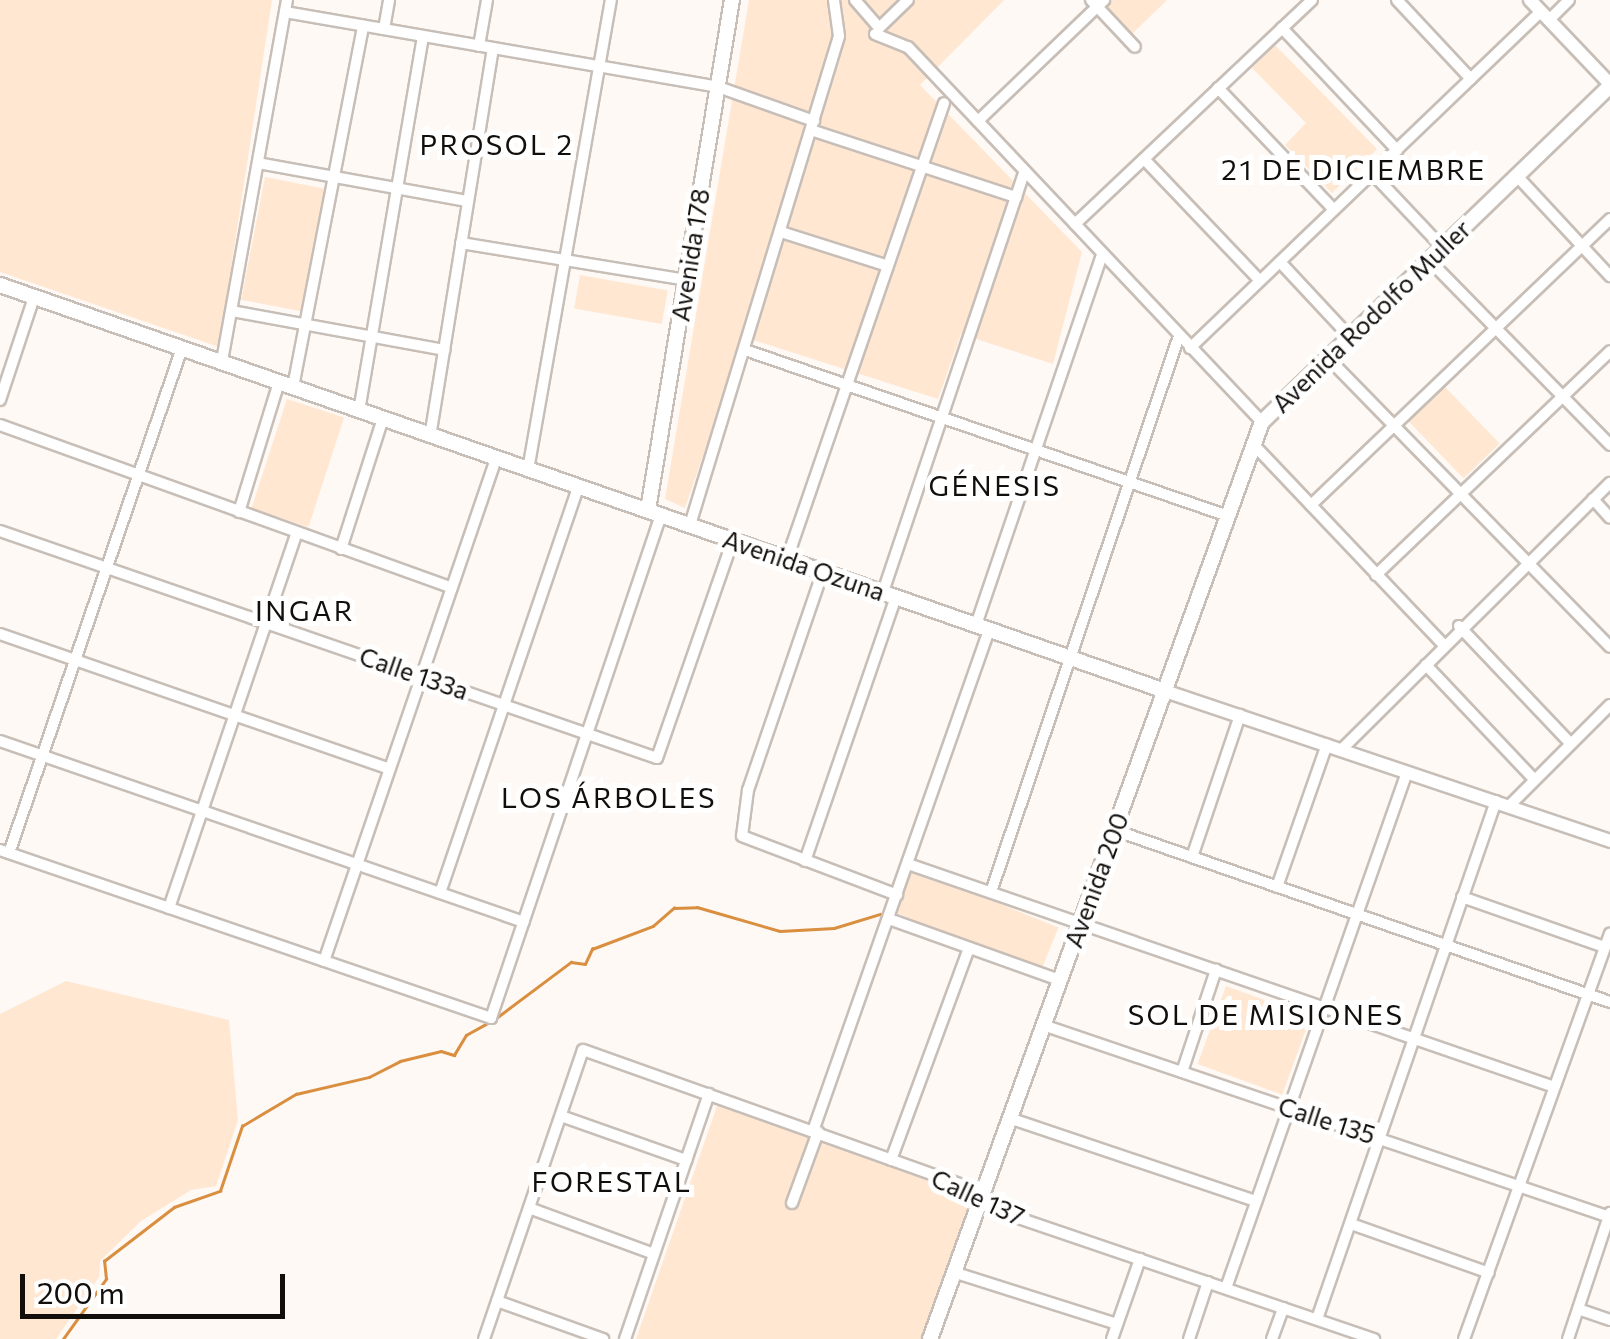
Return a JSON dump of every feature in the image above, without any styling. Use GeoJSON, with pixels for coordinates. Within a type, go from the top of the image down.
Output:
{"type":"FeatureCollection","features":[{"type":"Feature","properties":{"kind":"main road","name":"Avenida 178"},"geometry":{"type":"LineString","coordinates":[[655,513],[686,280],[732,0]]}},
{"type":"Feature","properties":{"kind":"main road","name":"Avenida Rodolfo Muller"},"geometry":{"type":"LineString","coordinates":[[1262,422],[1610,85]]}},
{"type":"Feature","properties":{"kind":"main road","name":"Avenida Ozuna"},"geometry":{"type":"LineString","coordinates":[[0,285],[1165,691]]}},
{"type":"Feature","properties":{"kind":"main road","name":"Avenida 200"},"geometry":{"type":"LineString","coordinates":[[930,1339],[1262,422]]}},
{"type":"Feature","properties":{"kind":"street"},"geometry":{"type":"LineString","coordinates":[[384,29],[389,0]]}},
{"type":"Feature","properties":{"kind":"street"},"geometry":{"type":"LineString","coordinates":[[478,46],[487,0]]}},
{"type":"Feature","properties":{"kind":"street"},"geometry":{"type":"LineString","coordinates":[[528,470],[611,0]]}},
{"type":"Feature","properties":{"kind":"street"},"geometry":{"type":"LineString","coordinates":[[690,525],[748,351],[839,36],[834,0]]}},
{"type":"Feature","properties":{"kind":"street"},"geometry":{"type":"LineString","coordinates":[[855,0],[879,28],[908,0]]}},
{"type":"Feature","properties":{"kind":"street"},"geometry":{"type":"LineString","coordinates":[[1075,224],[1312,0]]}},
{"type":"Feature","properties":{"kind":"street"},"geometry":{"type":"LineString","coordinates":[[1396,0],[1471,79]]}},
{"type":"Feature","properties":{"kind":"street"},"geometry":{"type":"LineString","coordinates":[[1530,0],[1610,85]]}},
{"type":"Feature","properties":{"kind":"street"},"geometry":{"type":"LineString","coordinates":[[1190,348],[1471,79],[1569,0]]}},
{"type":"Feature","properties":{"kind":"street"},"geometry":{"type":"LineString","coordinates":[[978,121],[1097,2],[1135,47]]}},
{"type":"Feature","properties":{"kind":"street"},"geometry":{"type":"LineString","coordinates":[[222,361],[286,6],[363,26],[718,87],[922,166],[1016,196]]}},
{"type":"Feature","properties":{"kind":"street"},"geometry":{"type":"LineString","coordinates":[[239,512],[305,324],[363,26]]}},
{"type":"Feature","properties":{"kind":"street"},"geometry":{"type":"LineString","coordinates":[[1282,28],[1397,150]]}},
{"type":"Feature","properties":{"kind":"street"},"geometry":{"type":"LineString","coordinates":[[875,34],[908,46],[1262,422]]}},
{"type":"Feature","properties":{"kind":"street"},"geometry":{"type":"LineString","coordinates":[[359,411],[423,36]]}},
{"type":"Feature","properties":{"kind":"street"},"geometry":{"type":"LineString","coordinates":[[430,437],[492,48]]}},
{"type":"Feature","properties":{"kind":"street"},"geometry":{"type":"LineString","coordinates":[[1218,88],[1334,210]]}},
{"type":"Feature","properties":{"kind":"street"},"geometry":{"type":"LineString","coordinates":[[787,559],[944,103]]}},
{"type":"Feature","properties":{"kind":"street"},"geometry":{"type":"LineString","coordinates":[[1144,159],[1260,281]]}},
{"type":"Feature","properties":{"kind":"street"},"geometry":{"type":"LineString","coordinates":[[258,163],[468,201]]}},
{"type":"Feature","properties":{"kind":"street"},"geometry":{"type":"LineString","coordinates":[[805,862],[942,418],[1025,170]]}},
{"type":"Feature","properties":{"kind":"street"},"geometry":{"type":"LineString","coordinates":[[1372,173],[1442,247]]}},
{"type":"Feature","properties":{"kind":"street"},"geometry":{"type":"LineString","coordinates":[[1516,176],[1610,276]]}},
{"type":"Feature","properties":{"kind":"street"},"geometry":{"type":"LineString","coordinates":[[1311,505],[1610,218]]}},
{"type":"Feature","properties":{"kind":"street"},"geometry":{"type":"LineString","coordinates":[[781,232],[888,266]]}},
{"type":"Feature","properties":{"kind":"street"},"geometry":{"type":"LineString","coordinates":[[461,243],[686,280]]}},
{"type":"Feature","properties":{"kind":"street"},"geometry":{"type":"LineString","coordinates":[[792,1203],[908,864],[1035,450],[1102,254]]}},
{"type":"Feature","properties":{"kind":"street"},"geometry":{"type":"LineString","coordinates":[[1428,260],[1610,445]]}},
{"type":"Feature","properties":{"kind":"street"},"geometry":{"type":"LineString","coordinates":[[1280,262],[1350,336]]}},
{"type":"Feature","properties":{"kind":"street"},"geometry":{"type":"LineString","coordinates":[[0,400],[34,297]]}},
{"type":"Feature","properties":{"kind":"street"},"geometry":{"type":"LineString","coordinates":[[232,310],[444,350]]}},
{"type":"Feature","properties":{"kind":"street"},"geometry":{"type":"LineString","coordinates":[[990,892],[1179,336]]}},
{"type":"Feature","properties":{"kind":"street"},"geometry":{"type":"LineString","coordinates":[[182,348],[42,756],[5,852],[491,1018],[588,733],[655,513]]}},
{"type":"Feature","properties":{"kind":"street"},"geometry":{"type":"LineString","coordinates":[[748,351],[1228,516]]}},
{"type":"Feature","properties":{"kind":"street"},"geometry":{"type":"LineString","coordinates":[[1376,575],[1610,351]]}},
{"type":"Feature","properties":{"kind":"street"},"geometry":{"type":"LineString","coordinates":[[1327,357],[1464,492],[1610,647]]}},
{"type":"Feature","properties":{"kind":"street"},"geometry":{"type":"LineString","coordinates":[[342,548],[382,421]]}},
{"type":"Feature","properties":{"kind":"street"},"geometry":{"type":"LineString","coordinates":[[0,425],[452,588]]}},
{"type":"Feature","properties":{"kind":"street"},"geometry":{"type":"LineString","coordinates":[[1254,445],[1443,644]]}},
{"type":"Feature","properties":{"kind":"street"},"geometry":{"type":"LineString","coordinates":[[324,961],[496,460]]}},
{"type":"Feature","properties":{"kind":"street"},"geometry":{"type":"LineString","coordinates":[[1342,749],[1459,626],[1610,483]]}},
{"type":"Feature","properties":{"kind":"street"},"geometry":{"type":"LineString","coordinates":[[440,893],[578,487]]}},
{"type":"Feature","properties":{"kind":"street"},"geometry":{"type":"LineString","coordinates":[[1593,498],[1610,518]]}},
{"type":"Feature","properties":{"kind":"street","name":"Calle 133a"},"geometry":{"type":"LineString","coordinates":[[0,531],[657,758],[733,540]]}},
{"type":"Feature","properties":{"kind":"street"},"geometry":{"type":"LineString","coordinates":[[169,908],[297,533]]}},
{"type":"Feature","properties":{"kind":"street"},"geometry":{"type":"LineString","coordinates":[[823,571],[740,827],[747,841],[897,896]]}},
{"type":"Feature","properties":{"kind":"street"},"geometry":{"type":"LineString","coordinates":[[1459,626],[1570,743]]}},
{"type":"Feature","properties":{"kind":"street"},"geometry":{"type":"LineString","coordinates":[[0,634],[390,769]]}},
{"type":"Feature","properties":{"kind":"street"},"geometry":{"type":"LineString","coordinates":[[1426,665],[1533,778]]}},
{"type":"Feature","properties":{"kind":"street","name":"Avenida Ozuna"},"geometry":{"type":"LineString","coordinates":[[1165,691],[1610,841]]}},
{"type":"Feature","properties":{"kind":"street"},"geometry":{"type":"LineString","coordinates":[[1317,1319],[1462,897],[1502,804],[1610,705]]}},
{"type":"Feature","properties":{"kind":"street"},"geometry":{"type":"LineString","coordinates":[[1192,857],[1240,715]]}},
{"type":"Feature","properties":{"kind":"street"},"geometry":{"type":"LineString","coordinates":[[0,741],[524,922]]}},
{"type":"Feature","properties":{"kind":"street"},"geometry":{"type":"LineString","coordinates":[[1278,887],[1327,744]]}},
{"type":"Feature","properties":{"kind":"street"},"geometry":{"type":"LineString","coordinates":[[1226,1288],[1407,772]]}},
{"type":"Feature","properties":{"kind":"street"},"geometry":{"type":"LineString","coordinates":[[1114,830],[1610,1002]]}},
{"type":"Feature","properties":{"kind":"street"},"geometry":{"type":"LineString","coordinates":[[908,864],[1554,1088]]}},
{"type":"Feature","properties":{"kind":"street"},"geometry":{"type":"LineString","coordinates":[[1462,897],[1605,947]]}},
{"type":"Feature","properties":{"kind":"street"},"geometry":{"type":"LineString","coordinates":[[889,919],[1059,980]]}},
{"type":"Feature","properties":{"kind":"street"},"geometry":{"type":"LineString","coordinates":[[1464,1339],[1610,933]]}},
{"type":"Feature","properties":{"kind":"street"},"geometry":{"type":"LineString","coordinates":[[891,1160],[969,948]]}},
{"type":"Feature","properties":{"kind":"street"},"geometry":{"type":"LineString","coordinates":[[1182,1072],[1216,970]]}},
{"type":"Feature","properties":{"kind":"street","name":"Calle 135"},"geometry":{"type":"LineString","coordinates":[[1043,1025],[1610,1215]]}},
{"type":"Feature","properties":{"kind":"street","name":"Calle 137"},"geometry":{"type":"LineString","coordinates":[[561,1116],[583,1050],[966,1187],[989,1208],[1374,1339]]}},
{"type":"Feature","properties":{"kind":"street"},"geometry":{"type":"LineString","coordinates":[[625,1339],[709,1094]]}},
{"type":"Feature","properties":{"kind":"street"},"geometry":{"type":"LineString","coordinates":[[484,1339],[561,1116],[686,1160]]}},
{"type":"Feature","properties":{"kind":"street"},"geometry":{"type":"LineString","coordinates":[[1009,1118],[1256,1201]]}},
{"type":"Feature","properties":{"kind":"street"},"geometry":{"type":"LineString","coordinates":[[529,1208],[654,1254]]}},
{"type":"Feature","properties":{"kind":"street"},"geometry":{"type":"LineString","coordinates":[[1568,1339],[1610,1215]]}},
{"type":"Feature","properties":{"kind":"street"},"geometry":{"type":"LineString","coordinates":[[1351,1224],[1489,1273]]}},
{"type":"Feature","properties":{"kind":"street"},"geometry":{"type":"LineString","coordinates":[[1112,1339],[1140,1259]]}},
{"type":"Feature","properties":{"kind":"street"},"geometry":{"type":"LineString","coordinates":[[953,1272],[1118,1324]]}},
{"type":"Feature","properties":{"kind":"street"},"geometry":{"type":"LineString","coordinates":[[1189,1339],[1208,1282]]}},
{"type":"Feature","properties":{"kind":"street"},"geometry":{"type":"LineString","coordinates":[[497,1301],[603,1339]]}},
{"type":"Feature","properties":{"kind":"street"},"geometry":{"type":"LineString","coordinates":[[1272,1339],[1283,1308]]}},
{"type":"Feature","properties":{"kind":"street"},"geometry":{"type":"LineString","coordinates":[[1578,1309],[1610,1320]]}},
{"type":"Feature","properties":{"kind":"shaded area"},"geometry":{"type":"Polygon","coordinates":[[[0,0],[272,0],[219,347],[0,272],[0,0]]]}},
{"type":"Feature","properties":{"kind":"shaded area"},"geometry":{"type":"Polygon","coordinates":[[[749,0],[1004,0],[920,85],[1082,252],[1053,364],[961,334],[938,399],[744,337],[685,508],[665,499],[749,0]]]}},
{"type":"Feature","properties":{"kind":"shaded area"},"geometry":{"type":"Polygon","coordinates":[[[1113,0],[1167,0],[1132,34],[1106,7],[1113,0]]]}},
{"type":"Feature","properties":{"kind":"shaded area"},"geometry":{"type":"Polygon","coordinates":[[[1275,45],[1377,149],[1332,193],[1285,145],[1306,123],[1252,68],[1275,45]]]}},
{"type":"Feature","properties":{"kind":"shaded area"},"geometry":{"type":"Polygon","coordinates":[[[265,177],[325,189],[301,311],[241,300],[265,177]]]}},
{"type":"Feature","properties":{"kind":"shaded area"},"geometry":{"type":"Polygon","coordinates":[[[580,275],[668,290],[662,324],[574,308],[580,275]]]}},
{"type":"Feature","properties":{"kind":"shaded area"},"geometry":{"type":"Polygon","coordinates":[[[1444,386],[1500,444],[1464,478],[1408,421],[1444,386]]]}},
{"type":"Feature","properties":{"kind":"shaded area"},"geometry":{"type":"Polygon","coordinates":[[[287,399],[344,418],[309,527],[251,508],[287,399]]]}},
{"type":"Feature","properties":{"kind":"shaded area"},"geometry":{"type":"Polygon","coordinates":[[[911,868],[1058,928],[1041,971],[893,912],[911,868]]]}},
{"type":"Feature","properties":{"kind":"shaded area"},"geometry":{"type":"Polygon","coordinates":[[[66,981],[229,1020],[238,1120],[216,1186],[191,1190],[141,1221],[100,1261],[99,1277],[56,1339],[0,1339],[0,1014],[66,981]]]}},
{"type":"Feature","properties":{"kind":"shaded area"},"geometry":{"type":"Polygon","coordinates":[[[1226,986],[1311,1017],[1282,1095],[1198,1064],[1226,986]]]}},
{"type":"Feature","properties":{"kind":"shaded area"},"geometry":{"type":"Polygon","coordinates":[[[718,1103],[971,1197],[923,1339],[636,1339],[718,1103]]]}},
{"type":"Feature","properties":{"kind":"waterway"},"geometry":{"type":"LineString","coordinates":[[495,1019],[571,962],[585,964],[592,949],[653,926],[674,908],[697,907],[780,931],[834,928],[880,914]]}},
{"type":"Feature","properties":{"kind":"waterway"},"geometry":{"type":"LineString","coordinates":[[63,1339],[106,1279],[104,1261],[174,1207],[220,1191],[242,1126],[296,1094],[369,1077],[400,1061],[441,1051],[454,1055],[466,1035],[488,1023]]}},
{"type":"Feature","properties":{"kind":"district","name":"PROSOL 2"},"geometry":{"type":"Point","coordinates":[497,144]}},
{"type":"Feature","properties":{"kind":"district","name":"21 DE DICIEMBRE"},"geometry":{"type":"Point","coordinates":[1354,169]}},
{"type":"Feature","properties":{"kind":"district","name":"GÉNESIS"},"geometry":{"type":"Point","coordinates":[995,485]}},
{"type":"Feature","properties":{"kind":"district","name":"INGAR"},"geometry":{"type":"Point","coordinates":[305,610]}},
{"type":"Feature","properties":{"kind":"district","name":"LOS ÁRBOLES"},"geometry":{"type":"Point","coordinates":[609,797]}},
{"type":"Feature","properties":{"kind":"district","name":"SOL DE MISIONES"},"geometry":{"type":"Point","coordinates":[1266,1014]}},
{"type":"Feature","properties":{"kind":"district","name":"FORESTAL"},"geometry":{"type":"Point","coordinates":[612,1181]}}]}
